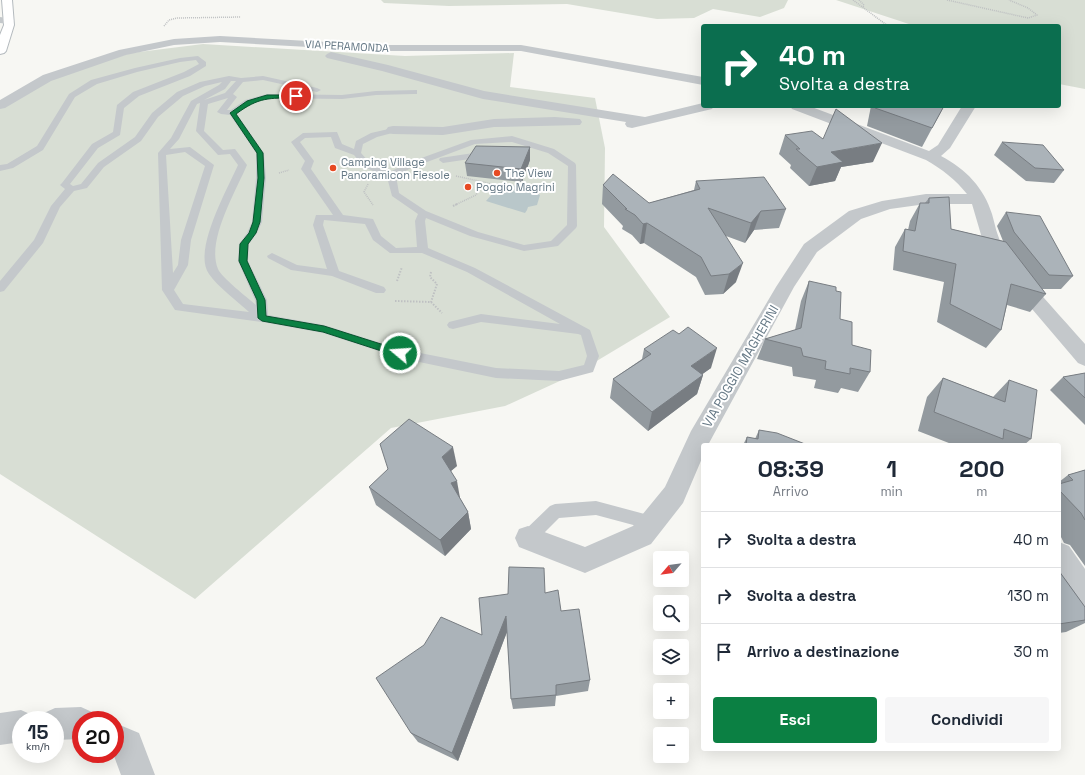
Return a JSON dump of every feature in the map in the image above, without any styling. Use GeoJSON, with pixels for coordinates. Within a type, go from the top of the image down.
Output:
{"type":"FeatureCollection","features":[{"type":"Feature","properties":{"kind":"main road"},"geometry":{"type":"LineString","coordinates":[[0,51],[7,0]]}},
{"type":"Feature","properties":{"kind":"street","name":"VIA PERAMONDA"},"geometry":{"type":"LineString","coordinates":[[0,105],[59,72],[123,52],[152,45],[174,42],[220,39],[382,48],[521,48],[701,81]]}},
{"type":"Feature","properties":{"kind":"street"},"geometry":{"type":"LineString","coordinates":[[314,44],[325,55],[384,68],[483,95],[646,121]]}},
{"type":"Feature","properties":{"kind":"street"},"geometry":{"type":"LineString","coordinates":[[384,130],[443,130],[494,123],[555,120],[573,121],[606,128],[646,121],[701,107]]}},
{"type":"Feature","properties":{"kind":"street"},"geometry":{"type":"LineString","coordinates":[[801,108],[931,157],[944,164],[965,182],[979,199],[993,245],[1028,292],[1085,358]]}},
{"type":"Feature","properties":{"kind":"street"},"geometry":{"type":"LineString","coordinates":[[931,157],[943,148],[968,108]]}},
{"type":"Feature","properties":{"kind":"street","name":"VIA POGGIO MAGHERINI"},"geometry":{"type":"LineString","coordinates":[[528,538],[585,560],[642,534],[674,495],[699,438],[785,287],[810,248],[855,215],[888,204],[926,199],[979,199]]}},
{"type":"Feature","properties":{"kind":"street"},"geometry":{"type":"LineString","coordinates":[[1061,558],[1085,593]]}},
{"type":"Feature","properties":{"kind":"street"},"geometry":{"type":"LineString","coordinates":[[0,729],[12,727]]}},
{"type":"Feature","properties":{"kind":"street"},"geometry":{"type":"LineString","coordinates":[[124,756],[138,775]]}},
{"type":"Feature","properties":{"kind":"lane"},"geometry":{"type":"LineString","coordinates":[[0,168],[10,166],[40,148],[72,96],[94,82],[135,70],[180,60],[198,58],[203,64],[187,74],[136,94],[120,107],[117,133],[95,146],[65,185],[71,189]]}},
{"type":"Feature","properties":{"kind":"lane"},"geometry":{"type":"LineString","coordinates":[[228,78],[222,87],[194,103],[175,140],[162,153],[168,290],[179,307],[262,318],[324,329],[400,353],[496,373],[559,376],[589,369],[593,356],[586,333],[471,270],[423,250],[394,251],[377,238],[368,221],[319,217],[318,225],[334,273]]}},
{"type":"Feature","properties":{"kind":"lane"},"geometry":{"type":"LineString","coordinates":[[0,288],[39,242],[56,206],[71,189],[84,186],[101,165],[138,139],[155,115],[180,94],[203,84],[228,78],[241,80],[262,78],[317,90]]}},
{"type":"Feature","properties":{"kind":"lane"},"geometry":{"type":"LineString","coordinates":[[241,80],[228,95],[204,104],[200,131],[221,153],[232,151],[243,166],[219,216],[212,238],[210,256],[213,272],[262,318]]}},
{"type":"Feature","properties":{"kind":"lane"},"geometry":{"type":"LineString","coordinates":[[228,95],[233,97],[221,112],[233,113],[248,102],[267,96],[342,97],[376,93],[414,92]]}},
{"type":"Feature","properties":{"kind":"lane"},"geometry":{"type":"LineString","coordinates":[[233,113],[260,153],[261,178],[257,222],[252,233],[244,244],[243,261],[261,300],[262,318]]}},
{"type":"Feature","properties":{"kind":"lane"},"geometry":{"type":"LineString","coordinates":[[384,130],[359,143],[357,152],[361,161],[365,164],[391,175]]}},
{"type":"Feature","properties":{"kind":"lane"},"geometry":{"type":"LineString","coordinates":[[340,218],[306,169],[310,161],[295,142],[303,136],[334,134],[338,146],[357,152]]}},
{"type":"Feature","properties":{"kind":"lane"},"geometry":{"type":"LineString","coordinates":[[512,139],[551,151],[572,165],[572,226],[554,244],[524,248],[474,234],[423,213],[395,194],[391,175],[408,166],[474,142],[512,139]]}},
{"type":"Feature","properties":{"kind":"lane"},"geometry":{"type":"LineString","coordinates":[[162,153],[187,149],[210,165],[186,240],[183,265],[168,290]]}},
{"type":"Feature","properties":{"kind":"lane"},"geometry":{"type":"LineString","coordinates":[[408,166],[428,165],[453,158],[495,154]]}},
{"type":"Feature","properties":{"kind":"lane"},"geometry":{"type":"LineString","coordinates":[[423,213],[420,221],[423,250]]}},
{"type":"Feature","properties":{"kind":"lane"},"geometry":{"type":"LineString","coordinates":[[272,256],[295,268],[334,273],[380,290]]}},
{"type":"Feature","properties":{"kind":"lane"},"geometry":{"type":"LineString","coordinates":[[453,325],[481,318],[583,331]]}},
{"type":"Feature","properties":{"kind":"lane"},"geometry":{"type":"LineString","coordinates":[[528,538],[555,511],[596,508],[652,523]]}},
{"type":"Feature","properties":{"kind":"path"},"geometry":{"type":"LineString","coordinates":[[853,0],[885,24]]}},
{"type":"Feature","properties":{"kind":"path"},"geometry":{"type":"LineString","coordinates":[[859,0],[864,5],[863,7]]}},
{"type":"Feature","properties":{"kind":"path"},"geometry":{"type":"LineString","coordinates":[[947,0],[1028,18],[1037,15],[1036,12],[1009,0]]}},
{"type":"Feature","properties":{"kind":"path"},"geometry":{"type":"LineString","coordinates":[[476,195],[479,190],[492,184]]}},
{"type":"Feature","properties":{"kind":"path"},"geometry":{"type":"LineString","coordinates":[[395,301],[431,302],[437,284]]}},
{"type":"Feature","properties":{"kind":"shaded area"},"geometry":{"type":"Polygon","coordinates":[[[381,0],[788,0],[784,8],[760,17],[713,9],[694,18],[657,19],[567,4],[449,6],[384,3],[381,0]]]}},
{"type":"Feature","properties":{"kind":"shaded area"},"geometry":{"type":"Polygon","coordinates":[[[836,0],[1085,0],[1085,89],[1061,84],[1061,24],[909,24],[836,0]]]}},
{"type":"Feature","properties":{"kind":"shaded area"},"geometry":{"type":"Polygon","coordinates":[[[203,44],[405,56],[514,53],[510,87],[595,98],[605,148],[604,227],[670,317],[575,374],[505,406],[391,428],[195,599],[0,474],[0,108],[53,78],[131,53],[203,44]]]}},
{"type":"Feature","properties":{"kind":"shaded area"},"geometry":{"type":"Polygon","coordinates":[[[501,184],[520,186],[523,191],[535,192],[540,195],[537,205],[528,207],[525,213],[486,201],[501,184]]]}},
{"type":"Feature","properties":{"kind":"building"},"geometry":{"type":"Polygon","coordinates":[[[875,108],[943,108],[932,128],[875,108]]]}},
{"type":"Feature","properties":{"kind":"building"},"geometry":{"type":"Polygon","coordinates":[[[836,109],[882,143],[831,152],[843,162],[817,167],[796,149],[800,149],[785,135],[812,131],[823,139],[836,109]]]}},
{"type":"Feature","properties":{"kind":"building"},"geometry":{"type":"Polygon","coordinates":[[[1002,142],[1043,145],[1064,170],[1035,168],[1002,142]]]}},
{"type":"Feature","properties":{"kind":"building"},"geometry":{"type":"Polygon","coordinates":[[[476,146],[530,147],[521,169],[465,163],[476,146]]]}},
{"type":"Feature","properties":{"kind":"building"},"geometry":{"type":"Polygon","coordinates":[[[613,174],[649,203],[700,189],[696,181],[764,177],[786,209],[761,211],[751,223],[708,208],[743,263],[729,274],[711,276],[701,257],[647,223],[643,224],[635,215],[625,209],[627,209],[603,185],[613,174]]]}},
{"type":"Feature","properties":{"kind":"building"},"geometry":{"type":"Polygon","coordinates":[[[949,197],[951,229],[1006,242],[1046,294],[1011,284],[1001,330],[950,304],[956,264],[903,251],[905,229],[915,231],[920,203],[929,203],[929,198],[949,197]]]}},
{"type":"Feature","properties":{"kind":"building"},"geometry":{"type":"Polygon","coordinates":[[[1006,212],[1040,216],[1073,276],[1049,275],[1014,232],[1006,212]]]}},
{"type":"Feature","properties":{"kind":"building"},"geometry":{"type":"Polygon","coordinates":[[[809,281],[836,287],[836,291],[841,292],[840,319],[852,322],[852,345],[871,350],[870,372],[850,368],[850,374],[825,369],[826,361],[803,356],[801,348],[765,339],[801,328],[809,281]]]}},
{"type":"Feature","properties":{"kind":"building"},"geometry":{"type":"Polygon","coordinates":[[[688,327],[717,348],[691,366],[703,375],[652,412],[613,379],[651,354],[644,349],[673,330],[679,334],[688,327]]]}},
{"type":"Feature","properties":{"kind":"building"},"geometry":{"type":"Polygon","coordinates":[[[1085,373],[1085,398],[1063,377],[1085,373]]]}},
{"type":"Feature","properties":{"kind":"building"},"geometry":{"type":"Polygon","coordinates":[[[943,378],[1005,402],[1009,380],[1037,390],[1031,439],[1004,429],[1003,439],[934,412],[943,378]]]}},
{"type":"Feature","properties":{"kind":"building"},"geometry":{"type":"Polygon","coordinates":[[[409,419],[453,447],[442,457],[457,481],[451,483],[468,512],[440,540],[369,487],[388,469],[380,444],[409,419]]]}},
{"type":"Feature","properties":{"kind":"building"},"geometry":{"type":"Polygon","coordinates":[[[759,430],[777,433],[802,443],[746,443],[747,437],[758,439],[759,430]]]}},
{"type":"Feature","properties":{"kind":"building"},"geometry":{"type":"Polygon","coordinates":[[[1085,470],[1085,520],[1081,513],[1061,492],[1061,483],[1073,480],[1068,475],[1085,470]]]}},
{"type":"Feature","properties":{"kind":"building"},"geometry":{"type":"Polygon","coordinates":[[[509,567],[544,568],[545,593],[558,590],[561,611],[579,609],[590,680],[556,685],[556,695],[511,699],[506,616],[452,753],[411,733],[376,678],[424,645],[441,617],[482,635],[479,598],[508,594],[509,567]]]}},
{"type":"Feature","properties":{"kind":"building"},"geometry":{"type":"Polygon","coordinates":[[[1061,574],[1085,607],[1085,620],[1061,624],[1061,574]]]}},
{"type":"Feature","properties":{"kind":"place","name":"Camping Village Panoramicon Fiesole"},"geometry":{"type":"Point","coordinates":[333,168]}},
{"type":"Feature","properties":{"kind":"place","name":"The View"},"geometry":{"type":"Point","coordinates":[497,173]}},
{"type":"Feature","properties":{"kind":"place","name":"Poggio Magrini"},"geometry":{"type":"Point","coordinates":[468,187]}},
{"type":"Feature","properties":{"kind":"route"},"geometry":{"type":"LineString","coordinates":[[296,96],[267,96],[248,102],[233,113],[260,153],[261,178],[257,222],[252,233],[244,244],[243,261],[261,300],[262,318],[324,329],[400,353]]}}]}
